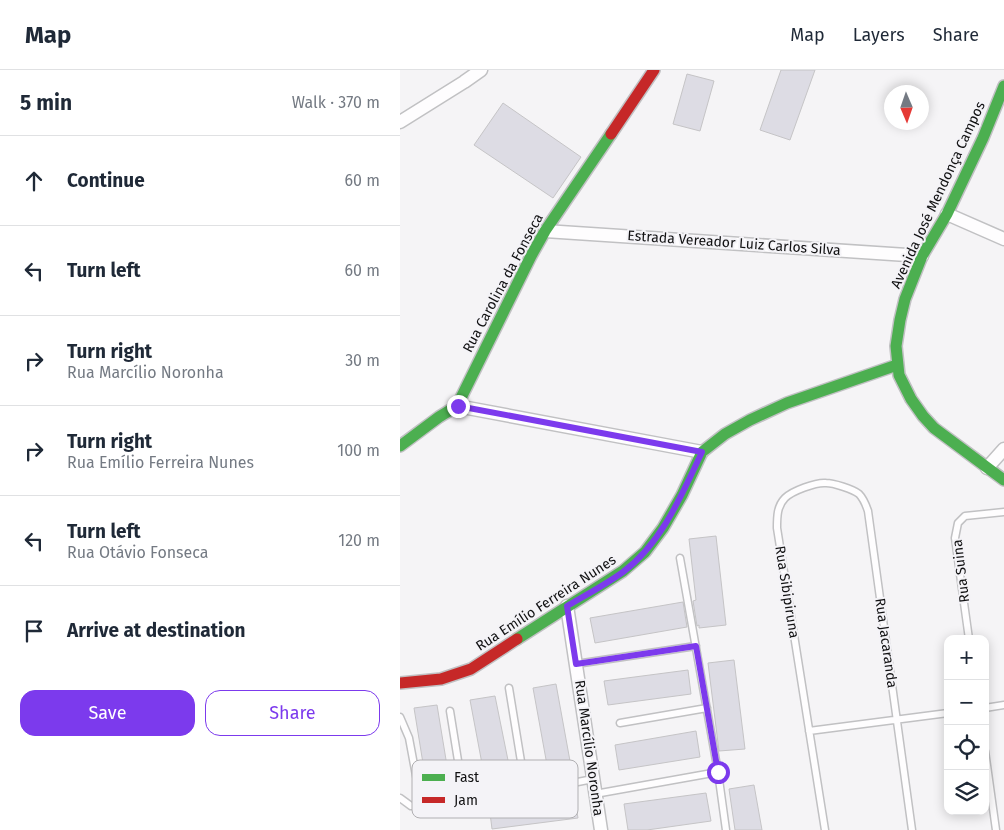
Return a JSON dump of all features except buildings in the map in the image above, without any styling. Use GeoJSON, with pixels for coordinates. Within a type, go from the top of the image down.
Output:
{"type":"FeatureCollection","features":[{"type":"Feature","properties":{"kind":"street"},"geometry":{"type":"LineString","coordinates":[[400,122],[481,70]]}},
{"type":"Feature","properties":{"kind":"street","name":"Rua Carolina da Fonseca"},"geometry":{"type":"LineString","coordinates":[[458,406],[545,231],[654,70]]}},
{"type":"Feature","properties":{"kind":"street","name":"Avenida José Mendonça Campos"},"geometry":{"type":"LineString","coordinates":[[1004,86],[984,138],[947,214],[922,256],[910,285],[900,320],[896,346],[899,375],[923,416],[934,428],[1004,480]]}},
{"type":"Feature","properties":{"kind":"street"},"geometry":{"type":"LineString","coordinates":[[947,214],[1004,239]]}},
{"type":"Feature","properties":{"kind":"street","name":"Estrada Vereador Luiz Carlos Silva"},"geometry":{"type":"LineString","coordinates":[[545,231],[922,256]]}},
{"type":"Feature","properties":{"kind":"street","name":"Rua Emílio Ferreira Nunes"},"geometry":{"type":"LineString","coordinates":[[400,683],[441,679],[471,669],[623,572],[645,552],[663,528],[682,495],[702,452],[725,434],[750,420],[787,404],[897,365]]}},
{"type":"Feature","properties":{"kind":"street"},"geometry":{"type":"LineString","coordinates":[[400,446],[439,417],[458,406],[702,452]]}},
{"type":"Feature","properties":{"kind":"street"},"geometry":{"type":"LineString","coordinates":[[987,468],[1004,448]]}},
{"type":"Feature","properties":{"kind":"street","name":"Rua Marcílio Noronha"},"geometry":{"type":"LineString","coordinates":[[567,606],[601,830]]}},
{"type":"Feature","properties":{"kind":"lane","name":"Rua Jacaranda"},"geometry":{"type":"LineString","coordinates":[[826,483],[857,492],[864,500],[868,511],[912,830]]}},
{"type":"Feature","properties":{"kind":"lane","name":"Rua Sibipiruna"},"geometry":{"type":"LineString","coordinates":[[809,731],[777,528],[777,515],[786,497],[810,485],[826,483]]}},
{"type":"Feature","properties":{"kind":"lane","name":"Rua Suina"},"geometry":{"type":"LineString","coordinates":[[968,635],[955,538],[958,523],[964,516],[1004,512]]}},
{"type":"Feature","properties":{"kind":"lane"},"geometry":{"type":"LineString","coordinates":[[680,558],[718,772],[726,830]]}},
{"type":"Feature","properties":{"kind":"lane"},"geometry":{"type":"LineString","coordinates":[[576,664],[696,646]]}},
{"type":"Feature","properties":{"kind":"lane"},"geometry":{"type":"LineString","coordinates":[[509,688],[521,760]]}},
{"type":"Feature","properties":{"kind":"lane"},"geometry":{"type":"LineString","coordinates":[[989,707],[1004,705]]}},
{"type":"Feature","properties":{"kind":"lane"},"geometry":{"type":"LineString","coordinates":[[620,722],[707,708]]}},
{"type":"Feature","properties":{"kind":"lane"},"geometry":{"type":"LineString","coordinates":[[450,711],[458,760]]}},
{"type":"Feature","properties":{"kind":"lane"},"geometry":{"type":"LineString","coordinates":[[825,830],[809,731],[944,714]]}},
{"type":"Feature","properties":{"kind":"lane"},"geometry":{"type":"LineString","coordinates":[[400,717],[409,738],[413,760]]}},
{"type":"Feature","properties":{"kind":"lane"},"geometry":{"type":"LineString","coordinates":[[988,770],[996,830]]}},
{"type":"Feature","properties":{"kind":"lane"},"geometry":{"type":"LineString","coordinates":[[595,794],[718,772]]}},
{"type":"Feature","properties":{"kind":"lane"},"geometry":{"type":"LineString","coordinates":[[578,782],[593,779]]}},
{"type":"Feature","properties":{"kind":"lane"},"geometry":{"type":"LineString","coordinates":[[400,798],[412,806]]}},
{"type":"Feature","properties":{"kind":"traffic: fast"},"geometry":{"type":"LineString","coordinates":[[1004,86],[983,138],[947,214],[922,256],[905,299],[896,346],[899,375],[911,399],[923,416],[934,428],[1004,480]]}},
{"type":"Feature","properties":{"kind":"traffic: fast"},"geometry":{"type":"LineString","coordinates":[[400,446],[457,406],[545,231],[611,134]]}},
{"type":"Feature","properties":{"kind":"traffic: fast"},"geometry":{"type":"LineString","coordinates":[[517,639],[623,571],[645,552],[663,528],[682,495],[702,452],[725,434],[787,403],[897,365]]}},
{"type":"Feature","properties":{"kind":"traffic: jam"},"geometry":{"type":"LineString","coordinates":[[611,134],[654,70]]}},
{"type":"Feature","properties":{"kind":"traffic: jam"},"geometry":{"type":"LineString","coordinates":[[400,683],[441,679],[471,669],[517,639]]}},
{"type":"Feature","properties":{"kind":"route"},"geometry":{"type":"LineString","coordinates":[[458,406],[702,452],[682,495],[663,528],[645,552],[623,572],[567,606],[576,664],[696,646],[718,772]]}}]}
